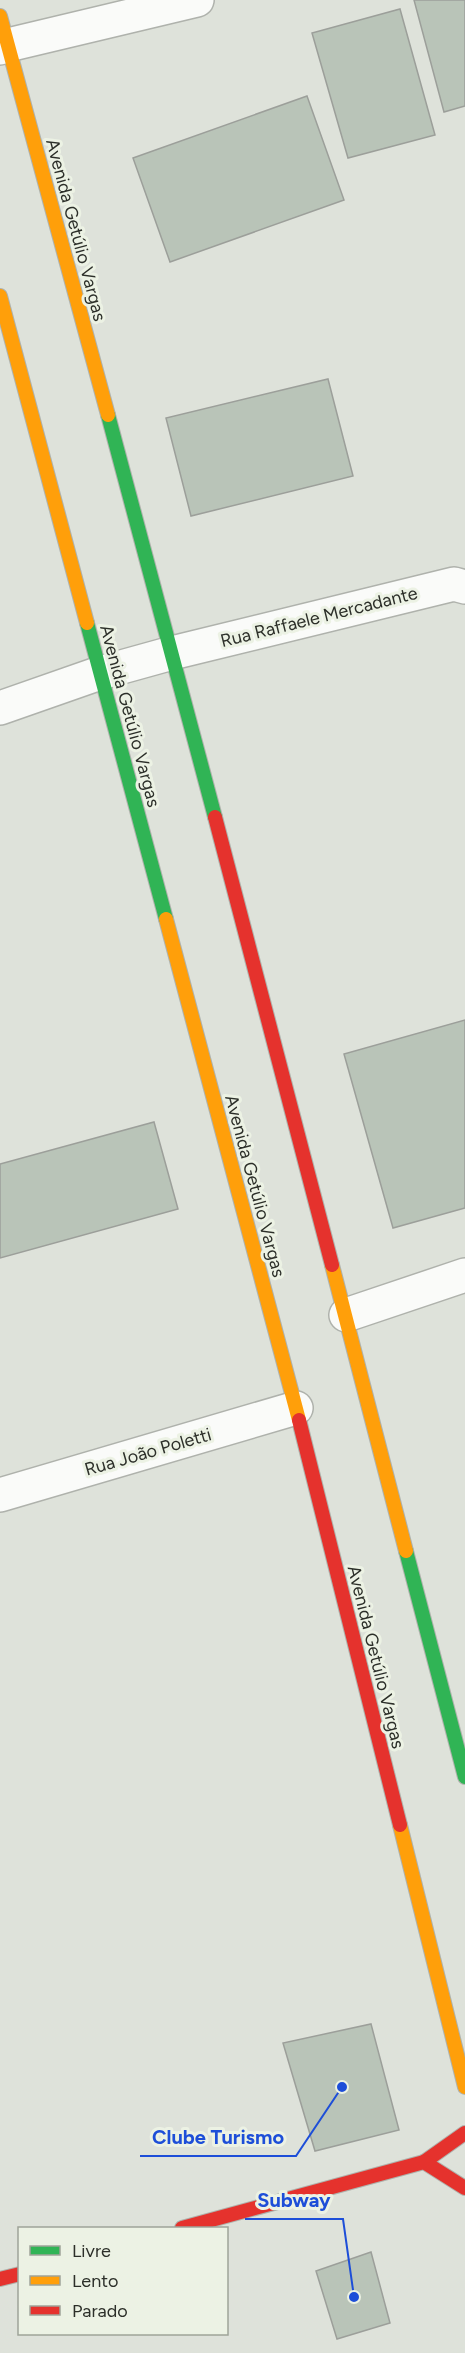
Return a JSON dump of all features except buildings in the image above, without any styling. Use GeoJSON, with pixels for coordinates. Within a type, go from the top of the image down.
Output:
{"type":"FeatureCollection","features":[{"type":"Feature","properties":{"kind":"main road","name":"Avenida Getúlio Vargas"},"geometry":{"type":"LineString","coordinates":[[3,36],[172,652],[465,1777]]}},
{"type":"Feature","properties":{"kind":"main road","name":"Avenida Getúlio Vargas"},"geometry":{"type":"LineString","coordinates":[[0,296],[296,1408],[465,2088]]}},
{"type":"Feature","properties":{"kind":"main road"},"geometry":{"type":"LineString","coordinates":[[189,2227],[424,2162],[465,2133]]}},
{"type":"Feature","properties":{"kind":"main road"},"geometry":{"type":"LineString","coordinates":[[424,2162],[465,2188]]}},
{"type":"Feature","properties":{"kind":"main road"},"geometry":{"type":"LineString","coordinates":[[0,2279],[18,2274]]}},
{"type":"Feature","properties":{"kind":"street"},"geometry":{"type":"LineString","coordinates":[[3,36],[197,0]]}},
{"type":"Feature","properties":{"kind":"street","name":"Rua Raffaele Mercadante"},"geometry":{"type":"LineString","coordinates":[[0,708],[100,673],[172,652],[454,584],[465,587]]}},
{"type":"Feature","properties":{"kind":"street"},"geometry":{"type":"LineString","coordinates":[[346,1316],[465,1275]]}},
{"type":"Feature","properties":{"kind":"street","name":"Rua João Poletti"},"geometry":{"type":"LineString","coordinates":[[0,1495],[296,1408]]}},
{"type":"Feature","properties":{"kind":"traffic: fast"},"geometry":{"type":"LineString","coordinates":[[108,415],[215,817]]}},
{"type":"Feature","properties":{"kind":"traffic: fast"},"geometry":{"type":"LineString","coordinates":[[87,623],[166,919]]}},
{"type":"Feature","properties":{"kind":"traffic: fast"},"geometry":{"type":"LineString","coordinates":[[406,1551],[465,1777]]}},
{"type":"Feature","properties":{"kind":"traffic: slow"},"geometry":{"type":"LineString","coordinates":[[0,16],[108,415]]}},
{"type":"Feature","properties":{"kind":"traffic: slow"},"geometry":{"type":"LineString","coordinates":[[0,296],[87,623]]}},
{"type":"Feature","properties":{"kind":"traffic: slow"},"geometry":{"type":"LineString","coordinates":[[166,919],[299,1420]]}},
{"type":"Feature","properties":{"kind":"traffic: slow"},"geometry":{"type":"LineString","coordinates":[[332,1265],[406,1551]]}},
{"type":"Feature","properties":{"kind":"traffic: slow"},"geometry":{"type":"LineString","coordinates":[[400,1825],[465,2087]]}},
{"type":"Feature","properties":{"kind":"traffic: jam"},"geometry":{"type":"LineString","coordinates":[[215,817],[332,1265]]}},
{"type":"Feature","properties":{"kind":"traffic: jam"},"geometry":{"type":"LineString","coordinates":[[299,1420],[400,1825]]}},
{"type":"Feature","properties":{"kind":"traffic: jam"},"geometry":{"type":"LineString","coordinates":[[424,2162],[465,2133]]}},
{"type":"Feature","properties":{"kind":"traffic: jam"},"geometry":{"type":"LineString","coordinates":[[186,2227],[424,2162],[465,2188]]}},
{"type":"Feature","properties":{"kind":"traffic: jam"},"geometry":{"type":"LineString","coordinates":[[0,2279],[18,2274]]}},
{"type":"Feature","properties":{"kind":"place","name":"Clube Turismo"},"geometry":{"type":"Point","coordinates":[342,2087]}},
{"type":"Feature","properties":{"kind":"place","name":"Subway"},"geometry":{"type":"Point","coordinates":[354,2297]}}]}
